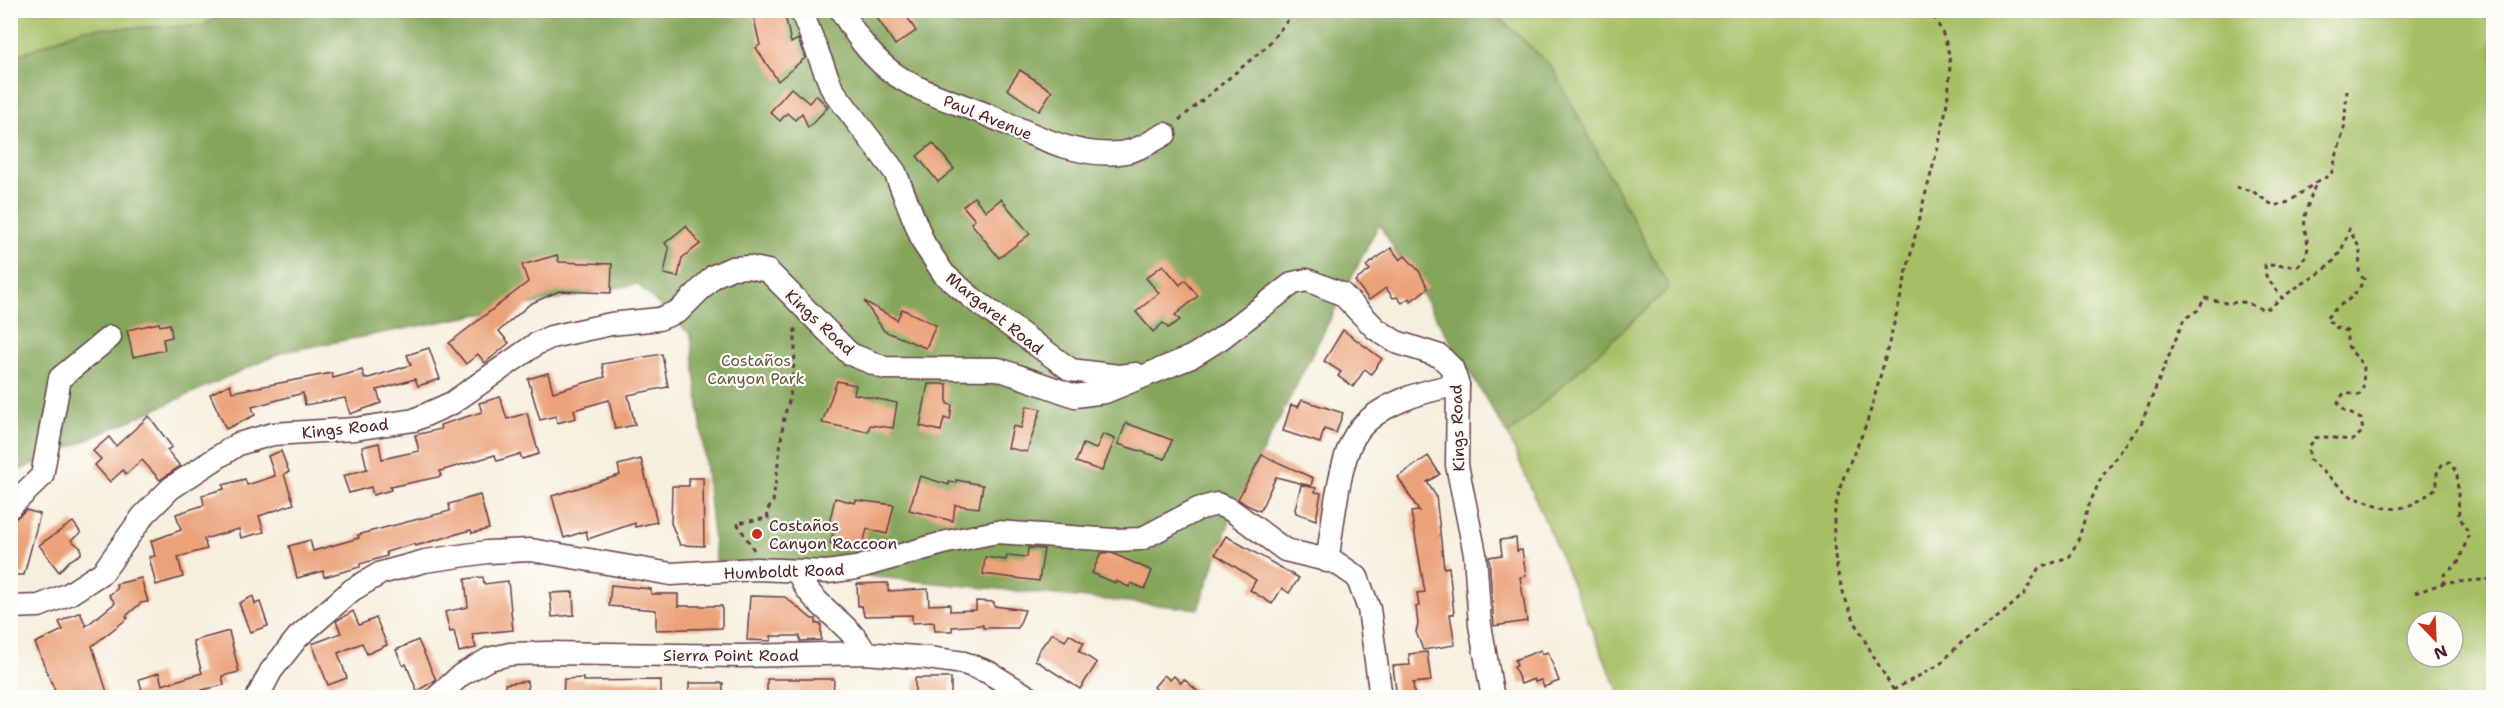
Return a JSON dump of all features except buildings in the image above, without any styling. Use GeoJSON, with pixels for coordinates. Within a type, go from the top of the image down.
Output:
{"type":"FeatureCollection","features":[{"type":"Feature","properties":{"kind":"street","name":"Margaret Road"},"geometry":{"type":"LineString","coordinates":[[801,10],[832,90],[895,172],[924,244],[944,274],[1018,333],[1071,370],[1118,376],[1161,371]]}},
{"type":"Feature","properties":{"kind":"street","name":"Paul Avenue"},"geometry":{"type":"LineString","coordinates":[[841,10],[858,39],[892,72],[927,92],[1028,134],[1059,145],[1118,153],[1130,151],[1165,134]]}},
{"type":"Feature","properties":{"kind":"street","name":"Kings Road"},"geometry":{"type":"LineString","coordinates":[[10,607],[39,606],[69,594],[103,572],[143,516],[171,488],[238,444],[273,434],[355,429],[414,420],[452,403],[536,344],[551,337],[611,324],[659,319],[679,311],[714,276],[732,268],[748,267],[768,272],[850,354],[885,368],[998,369],[1076,396],[1105,392],[1161,371],[1220,339],[1293,283],[1307,280],[1342,294],[1376,329],[1396,342],[1440,356],[1452,368],[1458,385],[1457,465],[1475,554],[1480,625],[1493,698]]}},
{"type":"Feature","properties":{"kind":"street"},"geometry":{"type":"LineString","coordinates":[[10,507],[42,476],[60,378],[110,337]]}},
{"type":"Feature","properties":{"kind":"street"},"geometry":{"type":"LineString","coordinates":[[1327,561],[1344,469],[1356,435],[1369,421],[1401,402],[1429,390],[1458,385]]}},
{"type":"Feature","properties":{"kind":"street","name":"Humboldt Road"},"geometry":{"type":"LineString","coordinates":[[256,698],[272,671],[298,637],[361,583],[395,568],[435,560],[520,550],[570,555],[671,574],[756,569],[799,572],[856,568],[947,542],[997,532],[1114,540],[1140,539],[1198,509],[1217,504],[1231,510],[1286,550],[1327,561],[1349,570],[1363,587],[1369,609],[1381,698]]}},
{"type":"Feature","properties":{"kind":"street"},"geometry":{"type":"LineString","coordinates":[[799,572],[804,585],[853,633],[865,653]]}},
{"type":"Feature","properties":{"kind":"street","name":"Sierra Point Road"},"geometry":{"type":"LineString","coordinates":[[436,698],[456,678],[480,663],[510,654],[751,656],[865,653],[964,663],[1002,678],[1030,698]]}},
{"type":"Feature","properties":{"kind":"path"},"geometry":{"type":"LineString","coordinates":[[10,15],[28,10]]}},
{"type":"Feature","properties":{"kind":"path"},"geometry":{"type":"LineString","coordinates":[[1165,134],[1192,106],[1266,48],[1296,10]]}},
{"type":"Feature","properties":{"kind":"path"},"geometry":{"type":"LineString","coordinates":[[1898,698],[1848,610],[1837,575],[1834,522],[1840,483],[1863,434],[1879,381],[1936,150],[1947,89],[1949,56],[1941,27],[1929,10]]}},
{"type":"Feature","properties":{"kind":"path"},"geometry":{"type":"LineString","coordinates":[[2236,187],[2252,191],[2274,206],[2289,202],[2316,182],[2331,175],[2344,129],[2347,90]]}},
{"type":"Feature","properties":{"kind":"path"},"geometry":{"type":"LineString","coordinates":[[2282,298],[2266,276],[2265,264],[2298,266],[2306,257],[2310,241],[2304,230],[2305,215],[2316,182]]}},
{"type":"Feature","properties":{"kind":"path"},"geometry":{"type":"LineString","coordinates":[[1893,690],[1939,665],[1961,643],[2002,614],[2024,594],[2038,569],[2070,556],[2101,478],[2142,424],[2184,319],[2198,310],[2205,298],[2226,303],[2244,302],[2262,309],[2269,308],[2291,289],[2327,270],[2344,249],[2349,230],[2360,249],[2360,274],[2364,279],[2357,295],[2331,312],[2326,319],[2337,328],[2347,331],[2347,345],[2362,362],[2363,388],[2359,395],[2344,393],[2338,402],[2344,410],[2361,419],[2363,430],[2353,440],[2324,436],[2315,438],[2309,447],[2309,459],[2354,499],[2362,499],[2383,508],[2399,508],[2421,501],[2437,487],[2438,473],[2443,463],[2449,462],[2457,473],[2459,516],[2469,534],[2458,563],[2443,576],[2444,583]]}},
{"type":"Feature","properties":{"kind":"path"},"geometry":{"type":"LineString","coordinates":[[756,569],[753,545],[737,523],[768,518],[767,511],[773,502],[795,355],[795,329],[791,322]]}},
{"type":"Feature","properties":{"kind":"path"},"geometry":{"type":"LineString","coordinates":[[2415,593],[2444,583],[2493,579]]}},
{"type":"Feature","properties":{"kind":"green space"},"geometry":{"type":"Polygon","coordinates":[[[11,11],[227,11],[203,26],[83,29],[11,58],[11,11]]]}},
{"type":"Feature","properties":{"kind":"green space","name":"Costaños Canyon Park"},"geometry":{"type":"Polygon","coordinates":[[[227,11],[1492,11],[1551,66],[1669,288],[1508,435],[1379,224],[1237,501],[1198,609],[716,561],[691,335],[637,284],[283,352],[11,474],[11,58],[83,29],[203,26],[227,11]]]}},
{"type":"Feature","properties":{"kind":"green space"},"geometry":{"type":"Polygon","coordinates":[[[1492,11],[2493,11],[2493,697],[1621,697],[1508,435],[1669,287],[1551,66],[1492,11]]]}},
{"type":"Feature","properties":{"kind":"place","name":"Costaños Canyon Raccoon"},"geometry":{"type":"Point","coordinates":[757,534]}}]}
